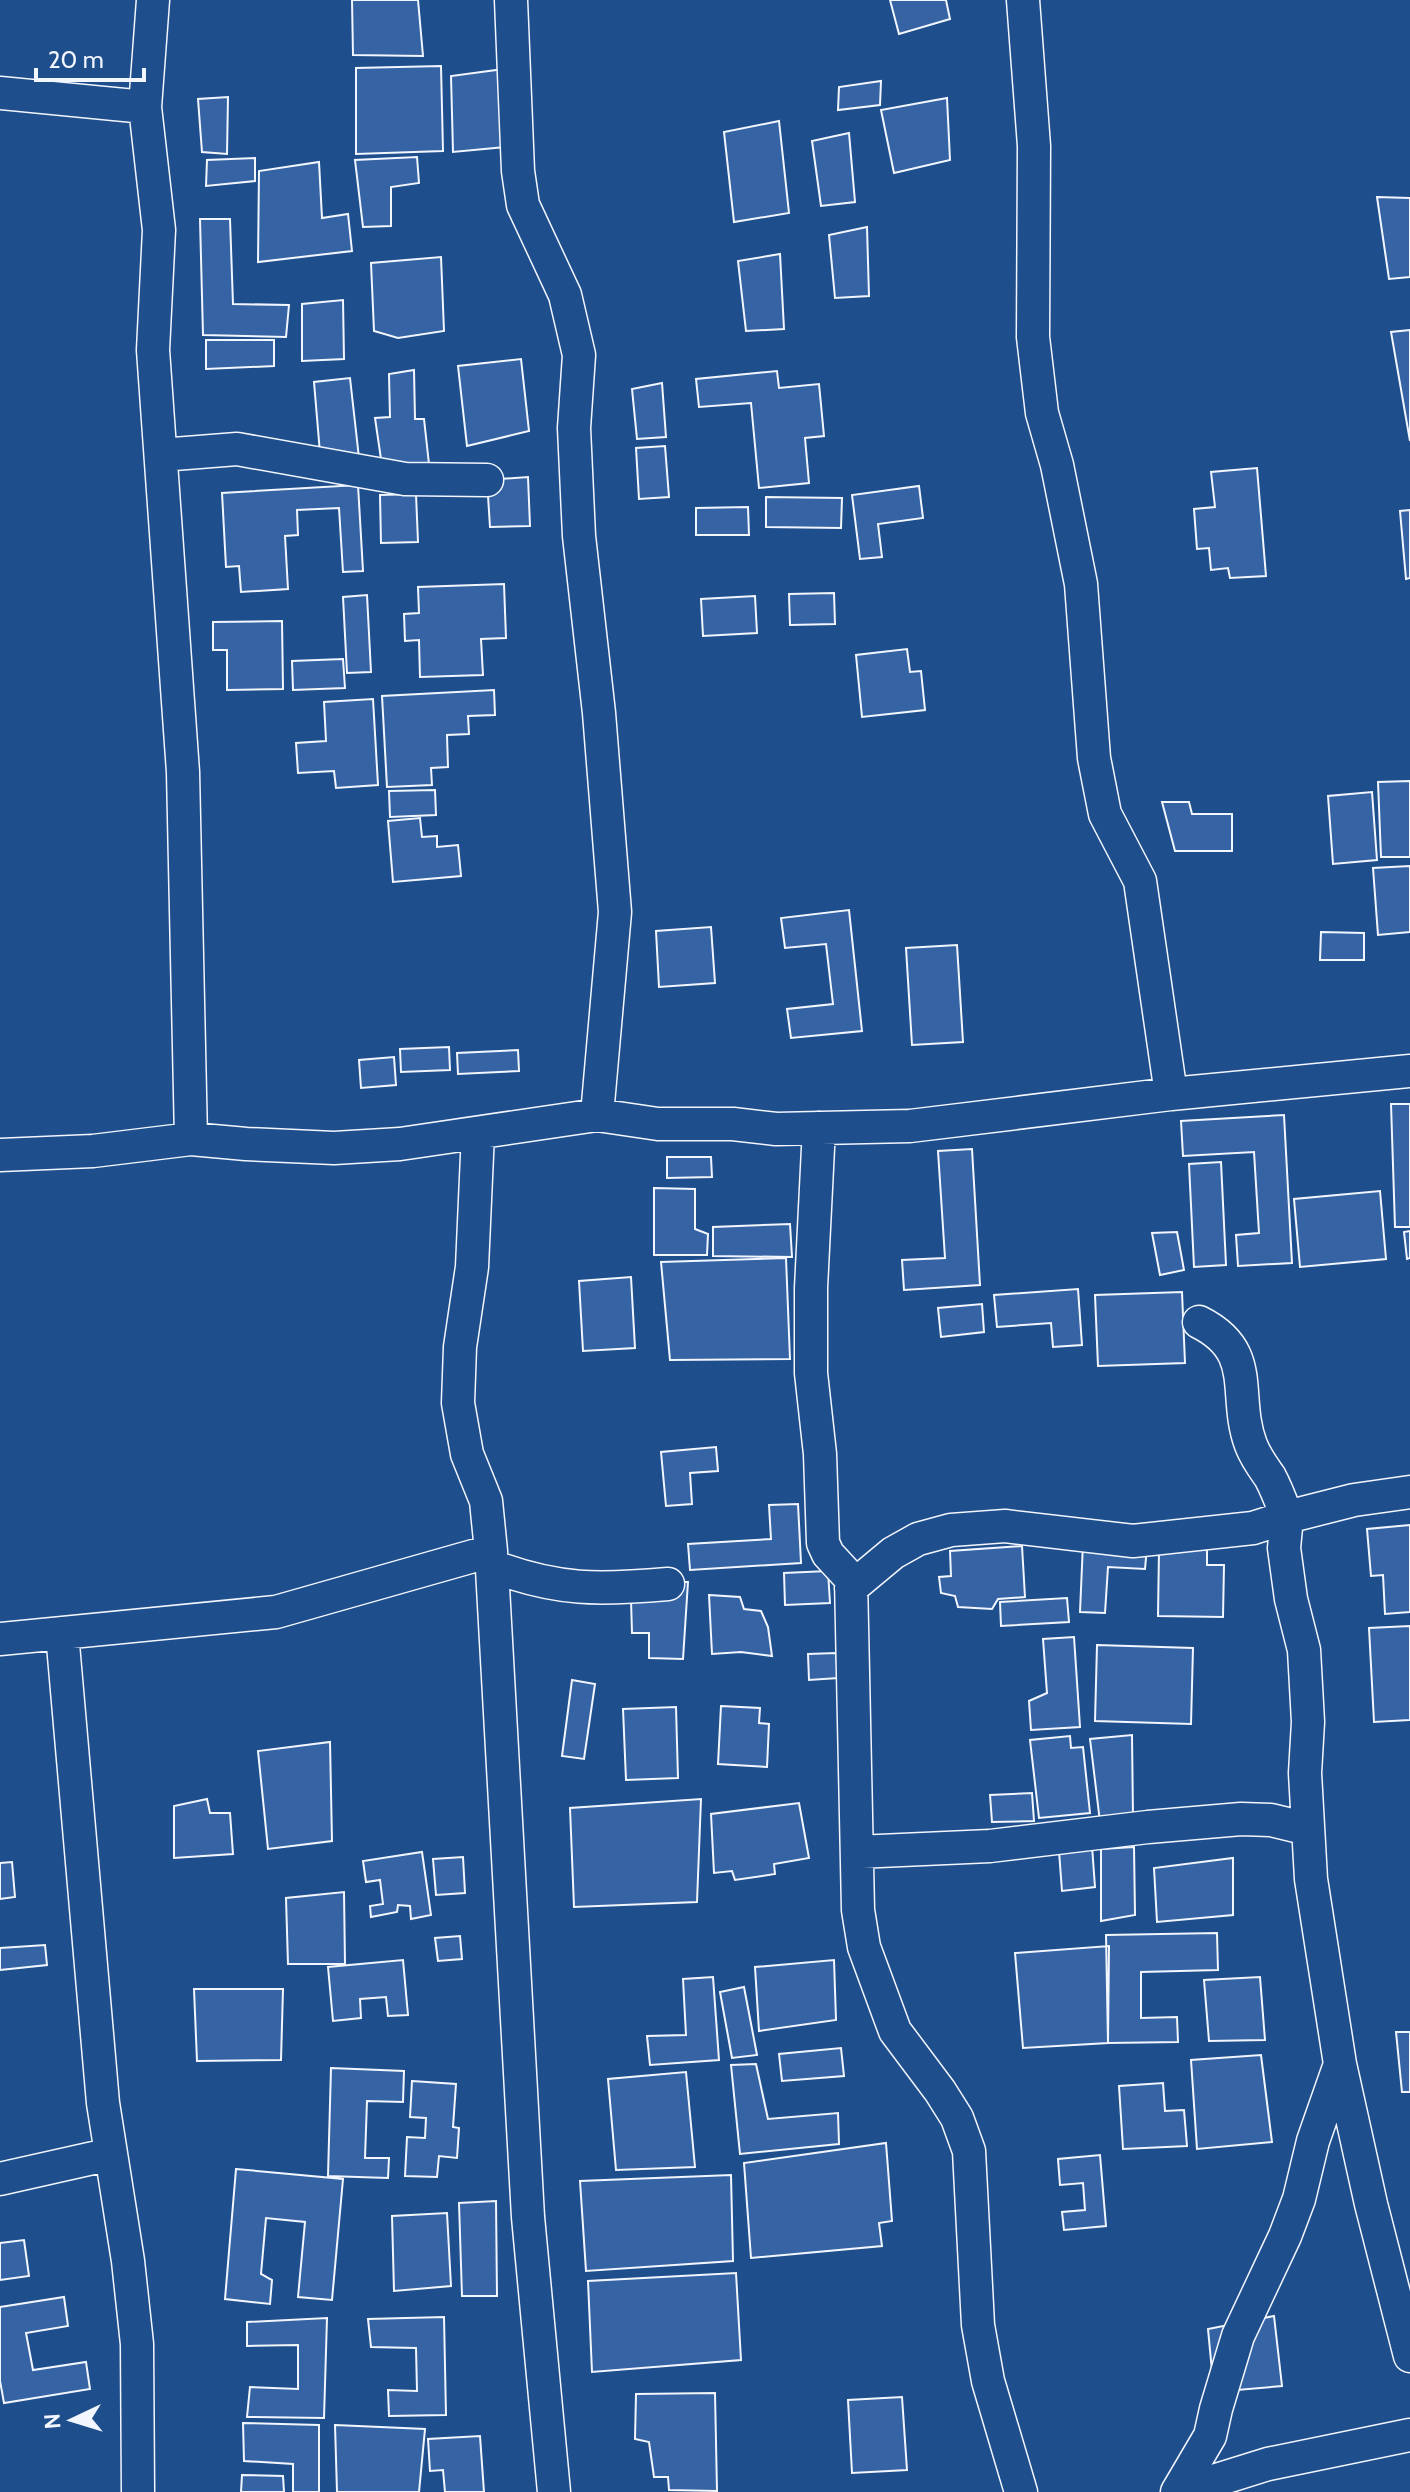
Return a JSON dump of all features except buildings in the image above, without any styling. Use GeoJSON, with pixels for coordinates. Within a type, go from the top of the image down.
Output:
{"type":"FeatureCollection","features":[{"type":"Feature","properties":{"kind":"street"},"geometry":{"type":"LineString","coordinates":[[153,0],[145,107],[159,230],[153,350],[183,772],[191,1139]]}},
{"type":"Feature","properties":{"kind":"street"},"geometry":{"type":"LineString","coordinates":[[511,0],[518,171],[523,205],[565,295],[579,355],[574,428],[579,536],[599,713],[615,912],[597,1115]]}},
{"type":"Feature","properties":{"kind":"street"},"geometry":{"type":"LineString","coordinates":[[1023,0],[1034,146],[1033,337],[1042,413],[1057,465],[1081,584],[1094,758],[1105,814],[1140,881],[1171,1094]]}},
{"type":"Feature","properties":{"kind":"street"},"geometry":{"type":"LineString","coordinates":[[0,93],[145,107]]}},
{"type":"Feature","properties":{"kind":"street"},"geometry":{"type":"LineString","coordinates":[[161,455],[237,449],[405,479],[487,480]]}},
{"type":"Feature","properties":{"kind":"street"},"geometry":{"type":"LineString","coordinates":[[0,1155],[93,1151],[191,1139],[334,1148],[400,1144],[597,1115],[658,1124],[733,1124],[776,1129],[910,1126],[1171,1094],[1410,1071]]}},
{"type":"Feature","properties":{"kind":"street"},"geometry":{"type":"LineString","coordinates":[[819,1128],[812,1256],[811,1373],[820,1454],[823,1543],[828,1554],[851,1579],[858,1910],[864,1947],[895,2031],[957,2118],[969,2151],[978,2325],[988,2381],[1021,2492]]}},
{"type":"Feature","properties":{"kind":"street"},"geometry":{"type":"LineString","coordinates":[[478,1133],[472,1267],[460,1347],[458,1403],[467,1454],[486,1501],[492,1559],[528,2217],[554,2492]]}},
{"type":"Feature","properties":{"kind":"street"},"geometry":{"type":"LineString","coordinates":[[1199,1322],[1217,1331],[1230,1344],[1239,1368],[1250,1443],[1260,1465],[1270,1477],[1287,1517],[1284,1548],[1291,1599],[1304,1650],[1308,1722],[1305,1773],[1311,1879],[1340,2064],[1410,2356]]}},
{"type":"Feature","properties":{"kind":"street"},"geometry":{"type":"LineString","coordinates":[[851,1588],[893,1553],[918,1539],[951,1530],[1005,1526],[1133,1541],[1253,1528],[1354,1500],[1410,1492]]}},
{"type":"Feature","properties":{"kind":"street"},"geometry":{"type":"LineString","coordinates":[[0,1639],[276,1612],[492,1559],[541,1583],[564,1587],[668,1584]]}},
{"type":"Feature","properties":{"kind":"street"},"geometry":{"type":"LineString","coordinates":[[62,1633],[103,2103],[128,2261],[137,2344],[138,2492]]}},
{"type":"Feature","properties":{"kind":"street"},"geometry":{"type":"LineString","coordinates":[[857,1852],[948,1850],[1241,1819],[1271,1820],[1308,1829]]}},
{"type":"Feature","properties":{"kind":"street"},"geometry":{"type":"LineString","coordinates":[[1177,2492],[1210,2436],[1238,2336],[1299,2199],[1313,2141],[1340,2064]]}},
{"type":"Feature","properties":{"kind":"street"},"geometry":{"type":"LineString","coordinates":[[0,2179],[111,2154]]}},
{"type":"Feature","properties":{"kind":"street"},"geometry":{"type":"LineString","coordinates":[[1177,2492],[1268,2464],[1410,2435]]}}]}
